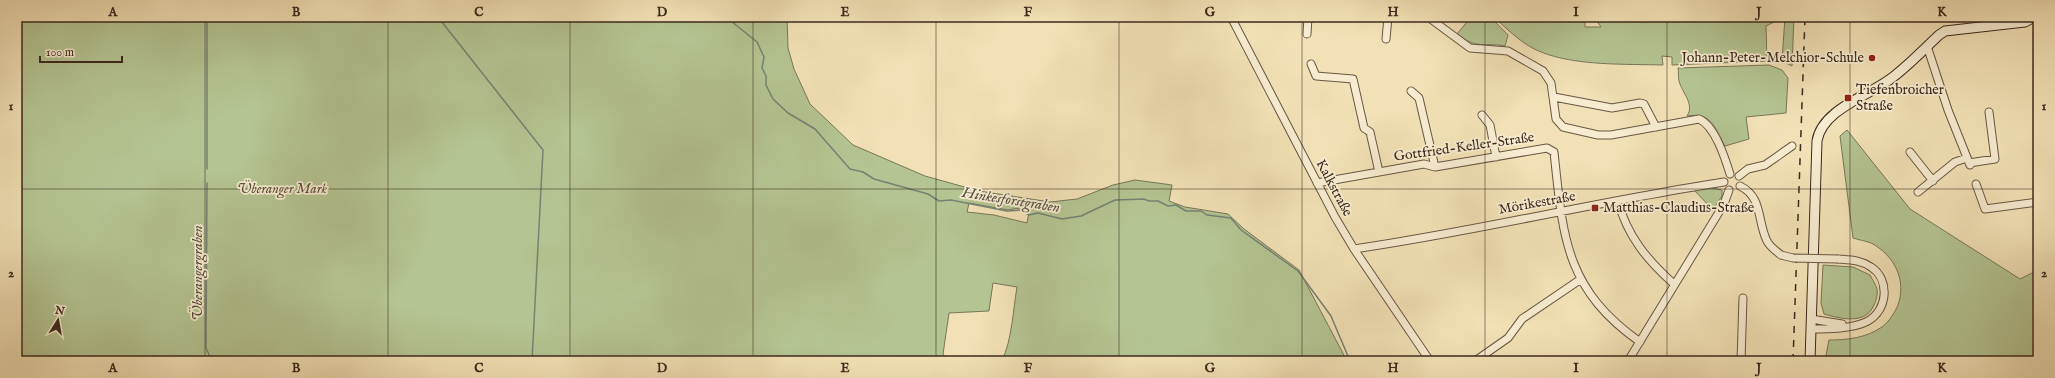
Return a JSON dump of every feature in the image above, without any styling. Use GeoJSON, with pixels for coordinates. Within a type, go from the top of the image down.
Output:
{"type":"FeatureCollection","features":[{"type":"Feature","properties":{"kind":"main road"},"geometry":{"type":"LineString","coordinates":[[1810,361],[1819,132],[1823,125],[1834,114],[1892,78],[1945,31],[2025,22],[2034,17]]}},
{"type":"Feature","properties":{"kind":"street","name":"Kalkstraße"},"geometry":{"type":"LineString","coordinates":[[1232,17],[1334,217],[1430,361]]}},
{"type":"Feature","properties":{"kind":"street"},"geometry":{"type":"LineString","coordinates":[[1307,34],[1308,17]]}},
{"type":"Feature","properties":{"kind":"street"},"geometry":{"type":"LineString","coordinates":[[1386,39],[1388,17]]}},
{"type":"Feature","properties":{"kind":"street"},"geometry":{"type":"LineString","coordinates":[[1428,17],[1470,48],[1508,51],[1543,72],[1551,83],[1556,119],[1563,127],[1570,130],[1611,135],[1695,118],[1703,121],[1722,150],[1730,174]]}},
{"type":"Feature","properties":{"kind":"street"},"geometry":{"type":"LineString","coordinates":[[1927,46],[1948,110],[1969,162]]}},
{"type":"Feature","properties":{"kind":"street"},"geometry":{"type":"LineString","coordinates":[[1311,64],[1316,76],[1353,79],[1364,128],[1370,132],[1379,172]]}},
{"type":"Feature","properties":{"kind":"street"},"geometry":{"type":"LineString","coordinates":[[1411,91],[1419,98],[1435,166]]}},
{"type":"Feature","properties":{"kind":"street"},"geometry":{"type":"LineString","coordinates":[[1554,97],[1612,108],[1640,103],[1644,104],[1656,127]]}},
{"type":"Feature","properties":{"kind":"street"},"geometry":{"type":"LineString","coordinates":[[1918,192],[1933,182],[1955,162],[1995,159],[1989,112]]}},
{"type":"Feature","properties":{"kind":"street"},"geometry":{"type":"LineString","coordinates":[[1482,115],[1490,125],[1496,157]]}},
{"type":"Feature","properties":{"kind":"street"},"geometry":{"type":"LineString","coordinates":[[1739,176],[1748,169],[1766,165],[1792,146]]}},
{"type":"Feature","properties":{"kind":"street","name":"Gottfried-Keller-Straße"},"geometry":{"type":"LineString","coordinates":[[1317,183],[1424,164],[1435,166],[1547,148],[1554,152],[1560,213]]}},
{"type":"Feature","properties":{"kind":"street"},"geometry":{"type":"LineString","coordinates":[[1910,152],[1933,182]]}},
{"type":"Feature","properties":{"kind":"street"},"geometry":{"type":"LineString","coordinates":[[1730,174],[1739,176]]}},
{"type":"Feature","properties":{"kind":"street"},"geometry":{"type":"LineString","coordinates":[[1729,190],[1724,182],[1730,174]]}},
{"type":"Feature","properties":{"kind":"street"},"geometry":{"type":"LineString","coordinates":[[1739,176],[1740,186]]}},
{"type":"Feature","properties":{"kind":"street","name":"Mörikestraße"},"geometry":{"type":"LineString","coordinates":[[1354,249],[1560,213],[1694,185],[1724,182]]}},
{"type":"Feature","properties":{"kind":"street"},"geometry":{"type":"LineString","coordinates":[[1976,184],[1985,209],[2038,202]]}},
{"type":"Feature","properties":{"kind":"street"},"geometry":{"type":"LineString","coordinates":[[1729,190],[1733,190],[1740,186]]}},
{"type":"Feature","properties":{"kind":"street"},"geometry":{"type":"LineString","coordinates":[[1740,186],[1746,189],[1758,204],[1768,242],[1781,254],[1793,258],[1853,260],[1872,267],[1878,273],[1884,288],[1883,303],[1876,315],[1861,324],[1811,329]]}},
{"type":"Feature","properties":{"kind":"street"},"geometry":{"type":"LineString","coordinates":[[1628,361],[1724,204],[1729,190]]}},
{"type":"Feature","properties":{"kind":"street"},"geometry":{"type":"LineString","coordinates":[[1618,201],[1622,217],[1637,244],[1650,262],[1674,284]]}},
{"type":"Feature","properties":{"kind":"street"},"geometry":{"type":"LineString","coordinates":[[1560,213],[1567,246],[1581,279],[1607,316],[1640,342]]}},
{"type":"Feature","properties":{"kind":"street"},"geometry":{"type":"LineString","coordinates":[[1475,361],[1508,338],[1522,319],[1581,279]]}},
{"type":"Feature","properties":{"kind":"street"},"geometry":{"type":"LineString","coordinates":[[1741,361],[1742,298]]}},
{"type":"Feature","properties":{"kind":"street"},"geometry":{"type":"LineString","coordinates":[[1811,319],[1848,326]]}},
{"type":"Feature","properties":{"kind":"green space","name":"Überanger Mark"},"geometry":{"type":"Polygon","coordinates":[[[17,17],[787,17],[788,48],[794,69],[810,104],[853,145],[925,176],[979,191],[1050,202],[1077,199],[1113,185],[1135,180],[1172,185],[1169,201],[1185,207],[1228,214],[1244,229],[1299,270],[1347,361],[1002,361],[1008,344],[1017,287],[993,283],[989,311],[949,313],[943,354],[949,361],[17,361],[17,17]],[[969,203],[967,212],[994,215],[1027,223],[1029,212],[1020,208],[1008,210],[969,203]]]}},
{"type":"Feature","properties":{"kind":"green space"},"geometry":{"type":"Polygon","coordinates":[[[1471,17],[1489,18],[1495,22],[1508,35],[1505,46],[1476,44],[1457,34],[1471,17]]]}},
{"type":"Feature","properties":{"kind":"green space"},"geometry":{"type":"Polygon","coordinates":[[[1494,17],[1585,17],[1585,27],[1601,27],[1594,17],[1776,17],[1776,21],[1766,26],[1767,61],[1672,65],[1672,57],[1662,56],[1663,65],[1585,62],[1555,57],[1534,49],[1516,37],[1494,17]]]}},
{"type":"Feature","properties":{"kind":"green space"},"geometry":{"type":"Polygon","coordinates":[[[1785,17],[1794,17],[1792,66],[1782,61],[1785,17]]]}},
{"type":"Feature","properties":{"kind":"green space"},"geometry":{"type":"Polygon","coordinates":[[[1769,65],[1782,70],[1788,78],[1786,113],[1746,117],[1749,139],[1725,146],[1711,122],[1702,116],[1687,116],[1690,107],[1679,81],[1678,68],[1769,65]]]}},
{"type":"Feature","properties":{"kind":"green space"},"geometry":{"type":"Polygon","coordinates":[[[1847,130],[1910,209],[2020,279],[2038,270],[2038,361],[1825,361],[1829,340],[1856,338],[1870,334],[1882,327],[1893,314],[1898,305],[1901,286],[1896,269],[1886,254],[1871,243],[1853,238],[1840,136],[1847,130]]]}},
{"type":"Feature","properties":{"kind":"green space"},"geometry":{"type":"Polygon","coordinates":[[[1707,187],[1722,190],[1722,196],[1713,210],[1693,189],[1707,187]]]}},
{"type":"Feature","properties":{"kind":"green space"},"geometry":{"type":"Polygon","coordinates":[[[1823,265],[1853,267],[1870,275],[1876,286],[1877,295],[1874,305],[1865,316],[1845,319],[1824,314],[1821,303],[1823,265]]]}},
{"type":"Feature","properties":{"kind":"waterway","name":"Überangergraben"},"geometry":{"type":"LineString","coordinates":[[207,17],[207,169]]}},
{"type":"Feature","properties":{"kind":"waterway"},"geometry":{"type":"LineString","coordinates":[[438,17],[543,150],[532,361]]}},
{"type":"Feature","properties":{"kind":"waterway","name":"Hinkesforstgraben"},"geometry":{"type":"LineString","coordinates":[[726,17],[757,42],[764,57],[762,68],[766,76],[766,85],[773,99],[788,113],[815,129],[850,169],[863,172],[874,179],[928,194],[939,201],[951,200],[1007,211],[1021,210],[1029,215],[1038,213],[1062,219],[1081,216],[1115,200],[1144,199],[1149,201],[1158,201],[1168,206],[1176,205],[1186,211],[1201,211],[1207,215],[1231,218],[1241,230],[1298,271],[1331,316],[1350,361]]}},
{"type":"Feature","properties":{"kind":"waterway","name":"Überangergraben"},"geometry":{"type":"LineString","coordinates":[[207,183],[206,348],[212,361]]}},
{"type":"Feature","properties":{"kind":"railway"},"geometry":{"type":"LineString","coordinates":[[1793,361],[1805,17]]}},
{"type":"Feature","properties":{"kind":"place","name":"Johann-Peter-Melchior-Schule"},"geometry":{"type":"Point","coordinates":[1872,58]}},
{"type":"Feature","properties":{"kind":"place","name":"Tiefenbroicher Straße"},"geometry":{"type":"Point","coordinates":[1848,98]}},
{"type":"Feature","properties":{"kind":"place","name":"Matthias-Claudius-Straße"},"geometry":{"type":"Point","coordinates":[1595,208]}}]}
